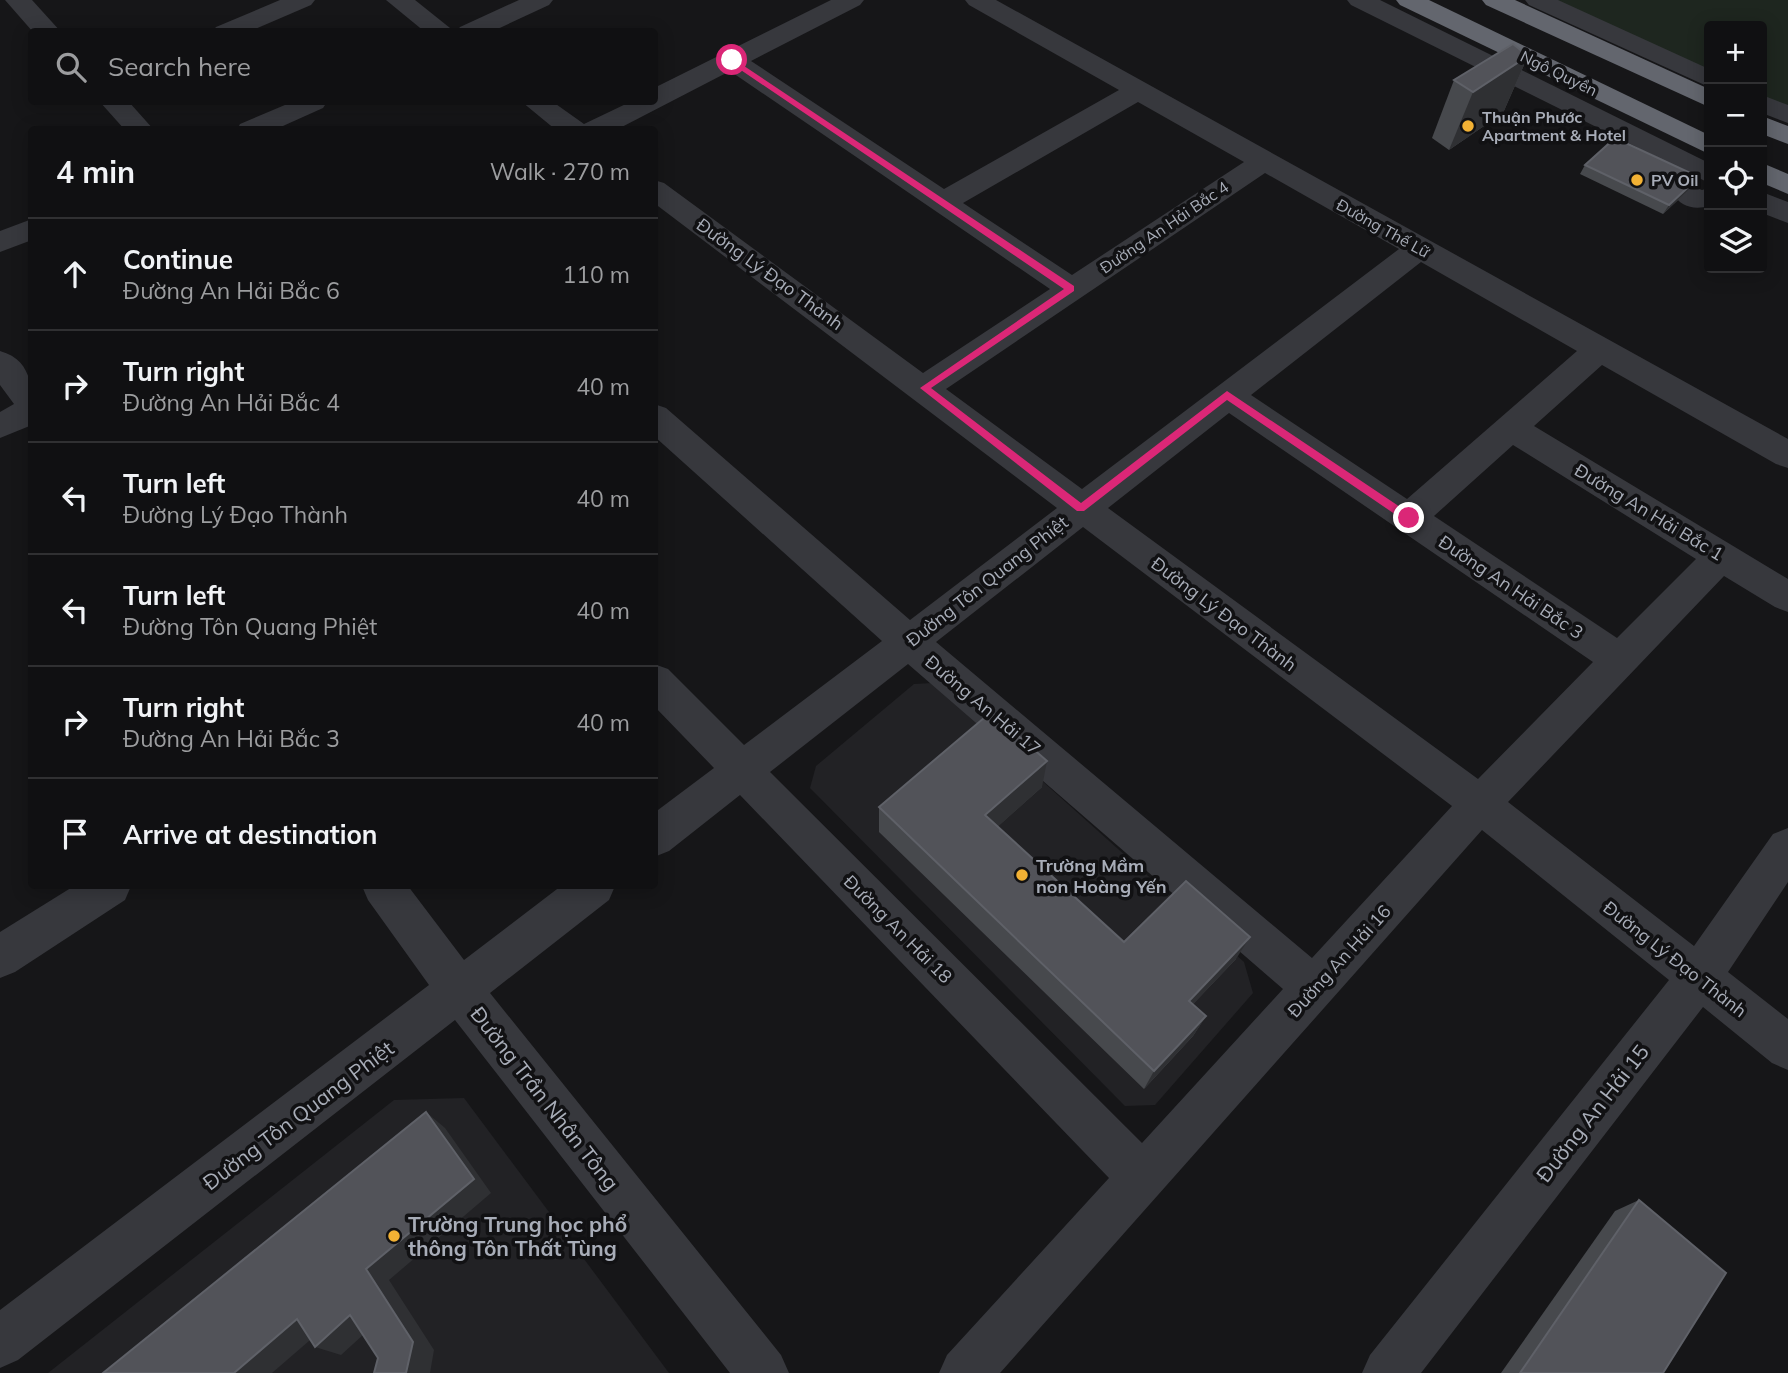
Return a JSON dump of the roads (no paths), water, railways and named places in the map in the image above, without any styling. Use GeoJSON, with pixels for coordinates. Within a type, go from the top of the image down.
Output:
{"type":"FeatureCollection","features":[{"type":"Feature","properties":{"kind":"highway","name":"Ngô Quyền"},"geometry":{"type":"LineString","coordinates":[[1409,0],[1704,144]]}},
{"type":"Feature","properties":{"kind":"highway"},"geometry":{"type":"LineString","coordinates":[[1496,0],[1704,97]]}},
{"type":"Feature","properties":{"kind":"highway"},"geometry":{"type":"LineString","coordinates":[[1767,126],[1788,136]]}},
{"type":"Feature","properties":{"kind":"highway"},"geometry":{"type":"LineString","coordinates":[[1767,174],[1788,185]]}},
{"type":"Feature","properties":{"kind":"street"},"geometry":{"type":"LineString","coordinates":[[23,5],[53,0]]}},
{"type":"Feature","properties":{"kind":"street"},"geometry":{"type":"LineString","coordinates":[[235,28],[302,0]]}},
{"type":"Feature","properties":{"kind":"street"},"geometry":{"type":"LineString","coordinates":[[399,0],[437,28]]}},
{"type":"Feature","properties":{"kind":"street"},"geometry":{"type":"LineString","coordinates":[[478,28],[540,0]]}},
{"type":"Feature","properties":{"kind":"street"},"geometry":{"type":"LineString","coordinates":[[658,97],[851,0]]}},
{"type":"Feature","properties":{"kind":"street","name":"Đường Thế Lữ"},"geometry":{"type":"LineString","coordinates":[[978,0],[1788,455]]}},
{"type":"Feature","properties":{"kind":"street"},"geometry":{"type":"LineString","coordinates":[[1360,0],[1615,138],[1704,172]]}},
{"type":"Feature","properties":{"kind":"street"},"geometry":{"type":"LineString","coordinates":[[1538,0],[1704,77]]}},
{"type":"Feature","properties":{"kind":"street"},"geometry":{"type":"LineString","coordinates":[[23,5],[44,28]]}},
{"type":"Feature","properties":{"kind":"street"},"geometry":{"type":"LineString","coordinates":[[732,60],[1071,289]]}},
{"type":"Feature","properties":{"kind":"street"},"geometry":{"type":"LineString","coordinates":[[943,202],[1139,90]]}},
{"type":"Feature","properties":{"kind":"street"},"geometry":{"type":"LineString","coordinates":[[117,105],[137,126]]}},
{"type":"Feature","properties":{"kind":"street"},"geometry":{"type":"LineString","coordinates":[[259,126],[306,105]]}},
{"type":"Feature","properties":{"kind":"street"},"geometry":{"type":"LineString","coordinates":[[540,105],[569,126]]}},
{"type":"Feature","properties":{"kind":"street"},"geometry":{"type":"LineString","coordinates":[[602,126],[642,105]]}},
{"type":"Feature","properties":{"kind":"street"},"geometry":{"type":"LineString","coordinates":[[1767,105],[1788,115]]}},
{"type":"Feature","properties":{"kind":"street","name":"Đường An Hải Bắc 4"},"geometry":{"type":"LineString","coordinates":[[924,388],[1264,160]]}},
{"type":"Feature","properties":{"kind":"street","name":"Đường Lý Đạo Thành"},"geometry":{"type":"LineString","coordinates":[[658,192],[1480,804],[1788,1047]]}},
{"type":"Feature","properties":{"kind":"street"},"geometry":{"type":"LineString","coordinates":[[1767,204],[1788,214]]}},
{"type":"Feature","properties":{"kind":"street"},"geometry":{"type":"LineString","coordinates":[[0,242],[28,230]]}},
{"type":"Feature","properties":{"kind":"street","name":"Đường Tôn Quang Phiệt"},"geometry":{"type":"LineString","coordinates":[[658,835],[1420,248]]}},
{"type":"Feature","properties":{"kind":"street"},"geometry":{"type":"LineString","coordinates":[[1409,518],[1601,348]]}},
{"type":"Feature","properties":{"kind":"street"},"geometry":{"type":"LineString","coordinates":[[0,362],[28,399]]}},
{"type":"Feature","properties":{"kind":"street","name":"Đường An Hải Bắc 3"},"geometry":{"type":"LineString","coordinates":[[1227,395],[1621,661]]}},
{"type":"Feature","properties":{"kind":"street"},"geometry":{"type":"LineString","coordinates":[[0,426],[28,412]]}},
{"type":"Feature","properties":{"kind":"street","name":"Đường An Hải 17"},"geometry":{"type":"LineString","coordinates":[[658,420],[909,642],[1315,988]]}},
{"type":"Feature","properties":{"kind":"street","name":"Đường An Hải Bắc 1"},"geometry":{"type":"LineString","coordinates":[[1509,427],[1788,597]]}},
{"type":"Feature","properties":{"kind":"street","name":"Đường An Hải 16"},"geometry":{"type":"LineString","coordinates":[[965,1373],[1480,804],[1721,556]]}},
{"type":"Feature","properties":{"kind":"street","name":"Đường An Hải 18"},"geometry":{"type":"LineString","coordinates":[[658,684],[1142,1177]]}},
{"type":"Feature","properties":{"kind":"street","name":"Đường An Hải 15"},"geometry":{"type":"LineString","coordinates":[[1388,1373],[1698,978],[1788,847]]}},
{"type":"Feature","properties":{"kind":"street"},"geometry":{"type":"LineString","coordinates":[[0,957],[105,889]]}},
{"type":"Feature","properties":{"kind":"street","name":"Đường Trần Nhân Tông"},"geometry":{"type":"LineString","coordinates":[[385,889],[460,990],[763,1373]]}},
{"type":"Feature","properties":{"kind":"street","name":"Đường Tôn Quang Phiệt"},"geometry":{"type":"LineString","coordinates":[[0,1342],[590,889]]}},
{"type":"Feature","properties":{"kind":"place","name":"Thuận Phước Apartment & Hotel"},"geometry":{"type":"Point","coordinates":[1468,126]}},
{"type":"Feature","properties":{"kind":"place","name":"PV Oil"},"geometry":{"type":"Point","coordinates":[1637,180]}},
{"type":"Feature","properties":{"kind":"place","name":"Trường Mầm non Hoàng Yến"},"geometry":{"type":"Point","coordinates":[1022,875]}},
{"type":"Feature","properties":{"kind":"place","name":"Trường Trung học phổ thông Tôn Thất Tùng"},"geometry":{"type":"Point","coordinates":[394,1236]}}]}
